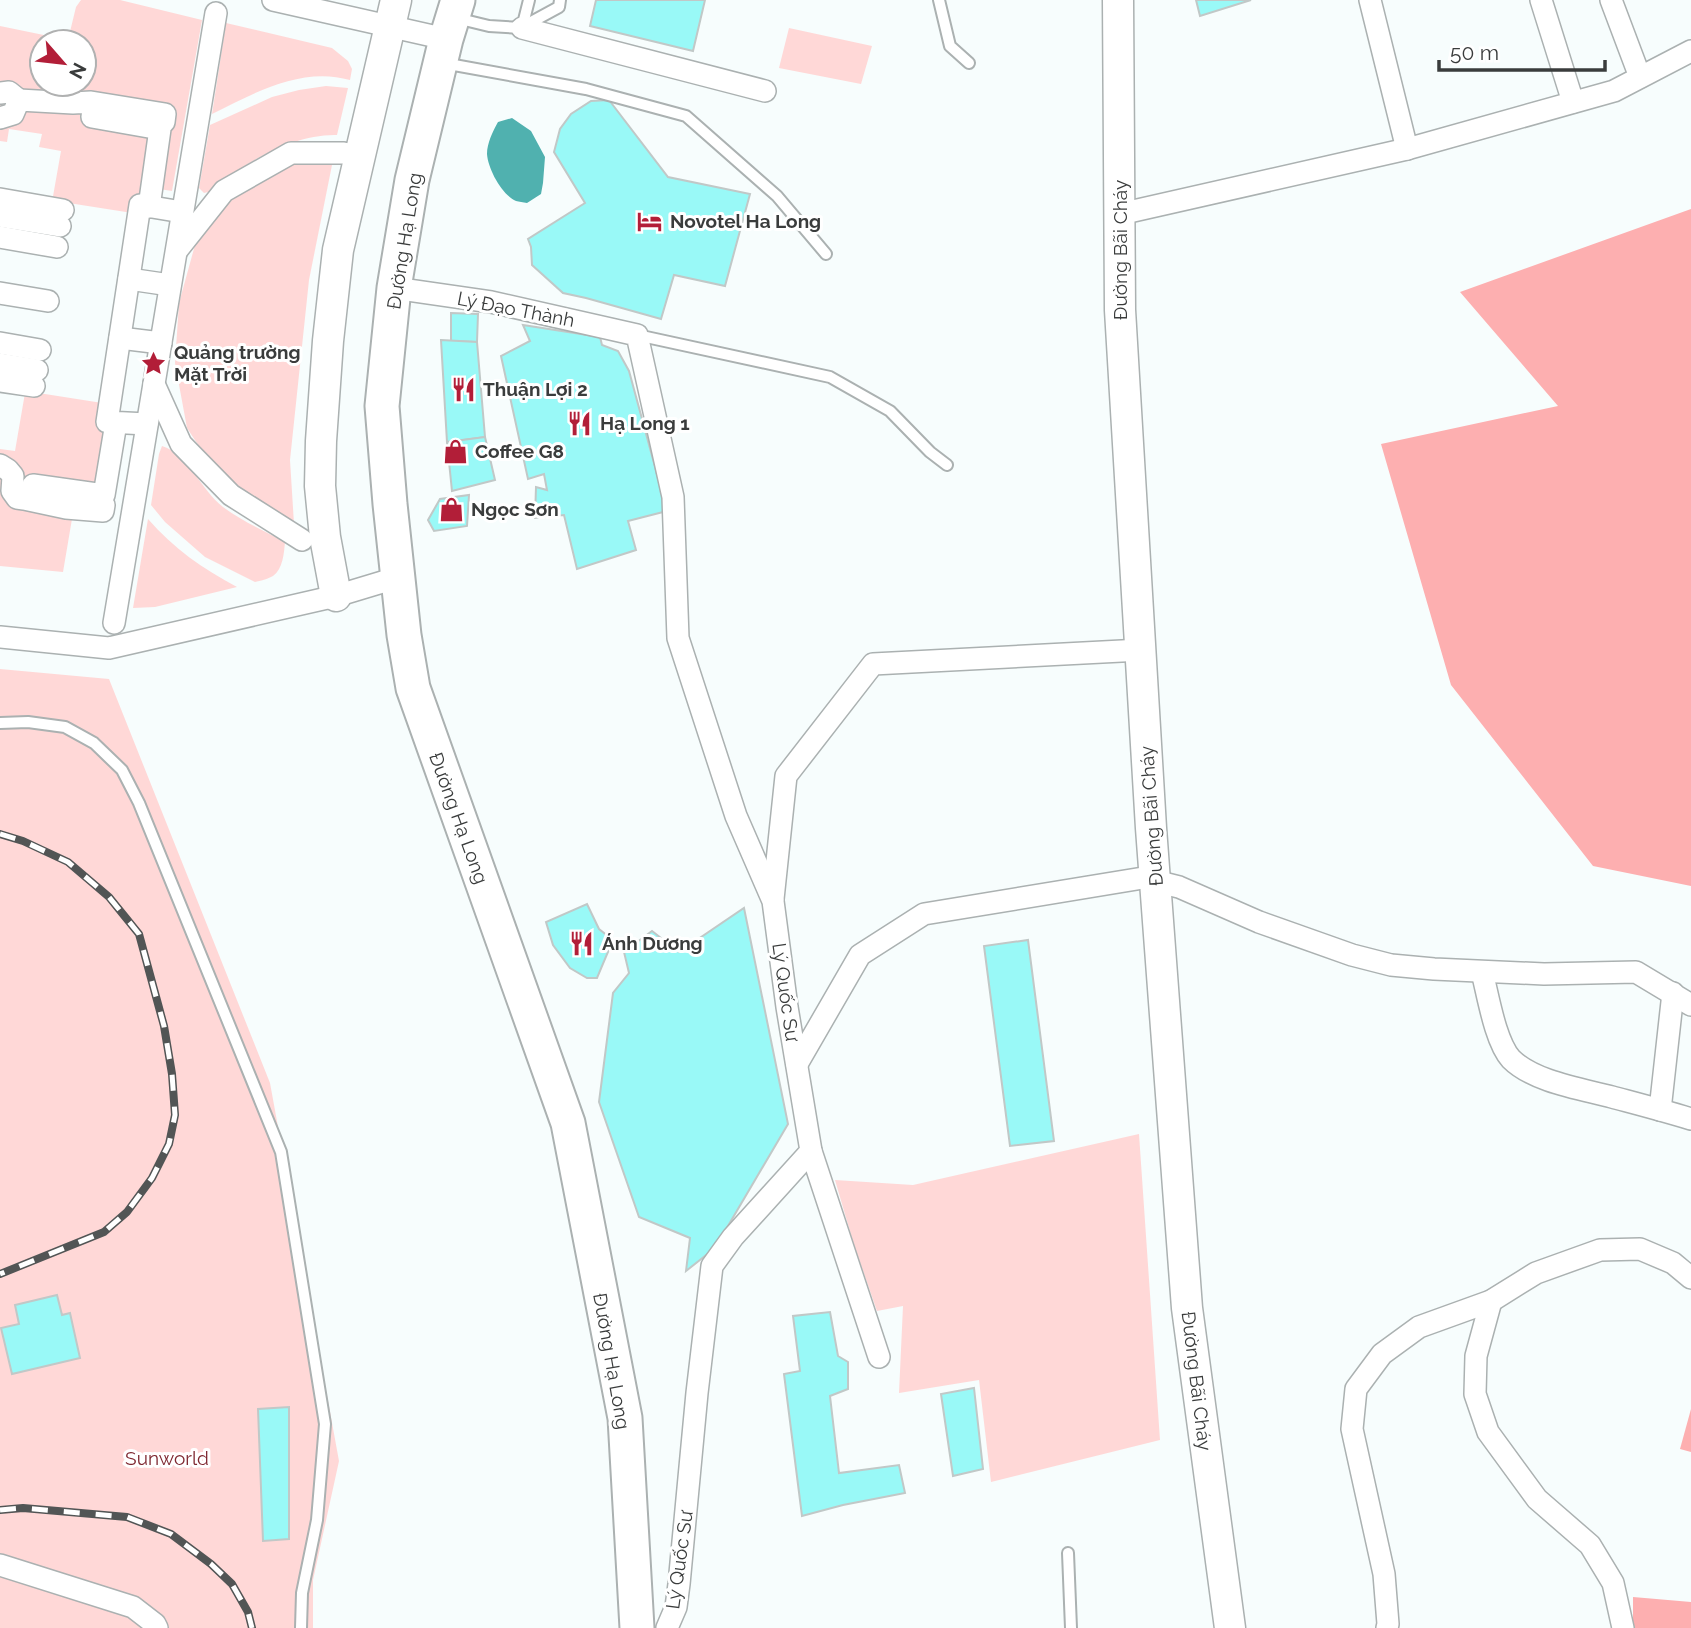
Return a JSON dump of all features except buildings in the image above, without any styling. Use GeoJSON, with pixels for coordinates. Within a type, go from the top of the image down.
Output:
{"type":"FeatureCollection","features":[{"type":"Feature","properties":{"kind":"main road","name":"Đường Bãi Cháy"},"geometry":{"type":"LineString","coordinates":[[1118,0],[1120,310],[1155,881],[1187,1308],[1230,1628]]}},
{"type":"Feature","properties":{"kind":"main road"},"geometry":{"type":"LineString","coordinates":[[336,596],[325,537],[320,486],[328,341],[338,250],[393,14]]}},
{"type":"Feature","properties":{"kind":"main road","name":"Đường Hạ Long"},"geometry":{"type":"LineString","coordinates":[[449,30],[412,180],[394,288],[382,406],[404,635],[413,688],[568,1123],[625,1418],[637,1628]]}},
{"type":"Feature","properties":{"kind":"street"},"geometry":{"type":"LineString","coordinates":[[273,0],[393,14],[449,30]]}},
{"type":"Feature","properties":{"kind":"street"},"geometry":{"type":"LineString","coordinates":[[1370,0],[1407,149]]}},
{"type":"Feature","properties":{"kind":"street"},"geometry":{"type":"LineString","coordinates":[[1541,0],[1573,102]]}},
{"type":"Feature","properties":{"kind":"street"},"geometry":{"type":"LineString","coordinates":[[1611,0],[1640,77]]}},
{"type":"Feature","properties":{"kind":"street"},"geometry":{"type":"LineString","coordinates":[[114,623],[216,13]]}},
{"type":"Feature","properties":{"kind":"street"},"geometry":{"type":"LineString","coordinates":[[522,28],[765,91]]}},
{"type":"Feature","properties":{"kind":"street"},"geometry":{"type":"LineString","coordinates":[[1120,214],[1407,149],[1614,91],[1691,51]]}},
{"type":"Feature","properties":{"kind":"street"},"geometry":{"type":"LineString","coordinates":[[0,118],[13,114],[10,96],[92,103],[165,114],[164,122],[93,110],[92,117],[160,129],[149,207]]}},
{"type":"Feature","properties":{"kind":"street"},"geometry":{"type":"LineString","coordinates":[[176,252],[224,191],[291,153],[344,153]]}},
{"type":"Feature","properties":{"kind":"street"},"geometry":{"type":"LineString","coordinates":[[0,199],[60,228]]}},
{"type":"Feature","properties":{"kind":"street"},"geometry":{"type":"LineString","coordinates":[[147,424],[107,422],[140,205],[182,212]]}},
{"type":"Feature","properties":{"kind":"street"},"geometry":{"type":"LineString","coordinates":[[0,216],[60,228]]}},
{"type":"Feature","properties":{"kind":"street"},"geometry":{"type":"LineString","coordinates":[[0,237],[60,228]]}},
{"type":"Feature","properties":{"kind":"street"},"geometry":{"type":"LineString","coordinates":[[129,279],[170,285]]}},
{"type":"Feature","properties":{"kind":"street","name":"Lý Đạo Thành"},"geometry":{"type":"LineString","coordinates":[[394,288],[491,302],[637,335]]}},
{"type":"Feature","properties":{"kind":"street"},"geometry":{"type":"LineString","coordinates":[[0,293],[48,301]]}},
{"type":"Feature","properties":{"kind":"street","name":"Lý Quốc Sư"},"geometry":{"type":"LineString","coordinates":[[637,335],[673,497],[678,638],[736,816],[773,901],[811,1151],[733,1237],[712,1266],[679,1584],[676,1607],[667,1628]]}},
{"type":"Feature","properties":{"kind":"street"},"geometry":{"type":"LineString","coordinates":[[120,338],[161,342]]}},
{"type":"Feature","properties":{"kind":"street"},"geometry":{"type":"LineString","coordinates":[[0,343],[37,369]]}},
{"type":"Feature","properties":{"kind":"street"},"geometry":{"type":"LineString","coordinates":[[0,364],[37,369]]}},
{"type":"Feature","properties":{"kind":"street"},"geometry":{"type":"LineString","coordinates":[[0,381],[37,369]]}},
{"type":"Feature","properties":{"kind":"street"},"geometry":{"type":"LineString","coordinates":[[154,384],[181,444],[231,495],[302,540]]}},
{"type":"Feature","properties":{"kind":"street"},"geometry":{"type":"LineString","coordinates":[[0,466],[13,476],[6,496],[66,508],[103,511],[104,505],[32,493],[33,485],[104,495],[116,423]]}},
{"type":"Feature","properties":{"kind":"street"},"geometry":{"type":"LineString","coordinates":[[0,637],[109,648],[336,596],[398,577]]}},
{"type":"Feature","properties":{"kind":"street"},"geometry":{"type":"LineString","coordinates":[[773,901],[786,776],[873,664],[1141,650]]}},
{"type":"Feature","properties":{"kind":"street"},"geometry":{"type":"LineString","coordinates":[[797,1064],[860,955],[924,914],[1143,878],[1179,887],[1259,922],[1352,955],[1391,965],[1544,974],[1636,972],[1691,1005]]}},
{"type":"Feature","properties":{"kind":"street"},"geometry":{"type":"LineString","coordinates":[[1482,972],[1502,1044],[1511,1058],[1523,1068],[1563,1084],[1691,1119]]}},
{"type":"Feature","properties":{"kind":"street"},"geometry":{"type":"LineString","coordinates":[[1660,1110],[1673,993]]}},
{"type":"Feature","properties":{"kind":"street"},"geometry":{"type":"LineString","coordinates":[[811,1151],[879,1357]]}},
{"type":"Feature","properties":{"kind":"street"},"geometry":{"type":"LineString","coordinates":[[1387,1628],[1384,1574],[1352,1429],[1356,1389],[1382,1354],[1419,1327],[1491,1301],[1536,1273],[1600,1250],[1640,1249],[1673,1263],[1691,1278]]}},
{"type":"Feature","properties":{"kind":"street"},"geometry":{"type":"LineString","coordinates":[[1491,1301],[1476,1356],[1475,1394],[1488,1432],[1537,1499],[1590,1545],[1613,1583],[1623,1628]]}},
{"type":"Feature","properties":{"kind":"street"},"geometry":{"type":"LineString","coordinates":[[0,1566],[133,1607],[157,1628]]}},
{"type":"Feature","properties":{"kind":"lane"},"geometry":{"type":"LineString","coordinates":[[522,28],[529,0]]}},
{"type":"Feature","properties":{"kind":"lane"},"geometry":{"type":"LineString","coordinates":[[449,30],[489,26],[522,28],[559,7],[560,0]]}},
{"type":"Feature","properties":{"kind":"lane"},"geometry":{"type":"LineString","coordinates":[[939,0],[950,46],[969,63]]}},
{"type":"Feature","properties":{"kind":"lane"},"geometry":{"type":"LineString","coordinates":[[449,30],[586,89],[686,116],[777,196],[826,254]]}},
{"type":"Feature","properties":{"kind":"lane"},"geometry":{"type":"LineString","coordinates":[[637,335],[830,377],[890,411],[930,452],[947,465]]}},
{"type":"Feature","properties":{"kind":"lane"},"geometry":{"type":"LineString","coordinates":[[0,723],[28,722],[65,727],[94,743],[121,770],[139,803],[281,1153],[325,1424],[317,1520],[302,1593],[301,1628]]}},
{"type":"Feature","properties":{"kind":"lane"},"geometry":{"type":"LineString","coordinates":[[1068,1553],[1071,1628]]}},
{"type":"Feature","properties":{"kind":"green space"},"geometry":{"type":"Polygon","coordinates":[[[81,0],[120,0],[202,20],[172,191],[159,189],[158,134],[145,215],[52,202],[61,151],[39,147],[42,134],[9,129],[7,142],[0,141],[0,26],[28,32],[28,98],[98,98],[98,28],[71,28],[76,7],[81,0]]]}},
{"type":"Feature","properties":{"kind":"green space"},"geometry":{"type":"Polygon","coordinates":[[[226,23],[332,48],[348,61],[352,69],[350,80],[314,76],[296,79],[261,90],[212,114],[226,23]]]}},
{"type":"Feature","properties":{"kind":"green space"},"geometry":{"type":"Polygon","coordinates":[[[789,28],[872,46],[861,84],[779,68],[789,28]]]}},
{"type":"Feature","properties":{"kind":"green space"},"geometry":{"type":"Polygon","coordinates":[[[326,86],[348,88],[337,135],[312,137],[286,145],[251,162],[214,190],[204,193],[199,188],[210,125],[272,97],[326,86]]]}},
{"type":"Feature","properties":{"kind":"green space"},"geometry":{"type":"Polygon","coordinates":[[[334,155],[309,280],[290,460],[294,524],[237,488],[214,469],[187,428],[175,363],[179,303],[195,245],[220,208],[266,174],[307,159],[334,155]]]}},
{"type":"Feature","properties":{"kind":"green space"},"geometry":{"type":"Polygon","coordinates":[[[25,393],[115,405],[100,492],[73,513],[63,572],[0,566],[0,449],[15,451],[25,393]]]}},
{"type":"Feature","properties":{"kind":"green space"},"geometry":{"type":"Polygon","coordinates":[[[162,446],[179,456],[223,507],[285,542],[281,565],[273,576],[255,582],[205,557],[165,522],[151,505],[162,446]]]}},
{"type":"Feature","properties":{"kind":"green space"},"geometry":{"type":"Polygon","coordinates":[[[148,519],[189,557],[237,587],[155,607],[133,608],[148,519]]]}},
{"type":"Feature","properties":{"kind":"green space","name":"Sunworld"},"geometry":{"type":"Polygon","coordinates":[[[0,669],[109,679],[270,1083],[339,1461],[313,1580],[313,1628],[0,1628],[0,669]]]}},
{"type":"Feature","properties":{"kind":"green space"},"geometry":{"type":"Polygon","coordinates":[[[1139,1134],[1160,1440],[991,1482],[979,1380],[899,1393],[903,1306],[877,1311],[835,1180],[913,1185],[1139,1134]]]}},
{"type":"Feature","properties":{"kind":"shaded area"},"geometry":{"type":"Polygon","coordinates":[[[1691,209],[1691,886],[1593,866],[1451,685],[1381,444],[1558,406],[1460,292],[1691,209]]]}},
{"type":"Feature","properties":{"kind":"shaded area"},"geometry":{"type":"Polygon","coordinates":[[[1691,1409],[1691,1452],[1680,1449],[1691,1409]]]}},
{"type":"Feature","properties":{"kind":"shaded area"},"geometry":{"type":"Polygon","coordinates":[[[1633,1597],[1691,1602],[1691,1628],[1633,1628],[1633,1597]]]}},
{"type":"Feature","properties":{"kind":"water"},"geometry":{"type":"Polygon","coordinates":[[[512,118],[531,131],[545,157],[541,194],[527,203],[516,201],[506,193],[497,181],[488,160],[488,146],[498,122],[512,118]]]}},
{"type":"Feature","properties":{"kind":"railway"},"geometry":{"type":"LineString","coordinates":[[0,834],[23,841],[68,862],[109,897],[139,934],[164,1026],[175,1115],[169,1144],[152,1178],[127,1212],[104,1232],[0,1274]]}},
{"type":"Feature","properties":{"kind":"railway"},"geometry":{"type":"LineString","coordinates":[[0,1510],[23,1508],[127,1517],[171,1534],[211,1564],[232,1584],[248,1612],[252,1628]]}},
{"type":"Feature","properties":{"kind":"place","name":"Novotel Ha Long"},"geometry":{"type":"Point","coordinates":[650,221]}},
{"type":"Feature","properties":{"kind":"place","name":"Quảng trường Mặt Trời"},"geometry":{"type":"Point","coordinates":[154,363]}},
{"type":"Feature","properties":{"kind":"place","name":"Thuận Lợi 2"},"geometry":{"type":"Point","coordinates":[463,389]}},
{"type":"Feature","properties":{"kind":"place","name":"Hạ Long 1"},"geometry":{"type":"Point","coordinates":[580,423]}},
{"type":"Feature","properties":{"kind":"place","name":"Coffee G8"},"geometry":{"type":"Point","coordinates":[455,451]}},
{"type":"Feature","properties":{"kind":"place","name":"Ngọc Sơn"},"geometry":{"type":"Point","coordinates":[451,509]}},
{"type":"Feature","properties":{"kind":"place","name":"Ánh Dương"},"geometry":{"type":"Point","coordinates":[582,943]}}]}
